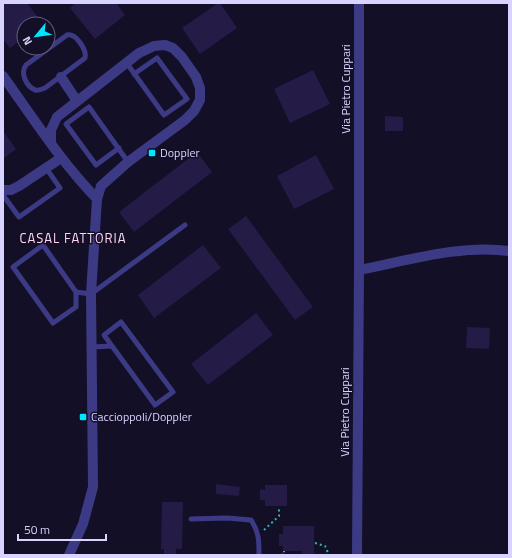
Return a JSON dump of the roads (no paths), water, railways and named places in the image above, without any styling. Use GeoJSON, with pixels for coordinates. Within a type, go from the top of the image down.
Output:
{"type":"FeatureCollection","features":[{"type":"Feature","properties":{"kind":"street","name":"Via Pietro Cuppari"},"geometry":{"type":"LineString","coordinates":[[357,555],[359,3]]}},
{"type":"Feature","properties":{"kind":"street"},"geometry":{"type":"LineString","coordinates":[[51,144],[51,130],[57,117],[126,62],[149,48],[160,45],[169,46],[176,50],[182,56],[196,77],[201,92],[200,100],[191,115],[128,162],[101,186],[96,199],[91,294],[93,487],[85,518],[69,555]]}},
{"type":"Feature","properties":{"kind":"street"},"geometry":{"type":"LineString","coordinates":[[3,76],[61,158],[96,199]]}},
{"type":"Feature","properties":{"kind":"street"},"geometry":{"type":"LineString","coordinates":[[61,77],[77,101]]}},
{"type":"Feature","properties":{"kind":"street"},"geometry":{"type":"LineString","coordinates":[[3,190],[11,190],[19,186],[61,158]]}},
{"type":"Feature","properties":{"kind":"street"},"geometry":{"type":"LineString","coordinates":[[359,270],[455,251],[481,249],[509,251]]}},
{"type":"Feature","properties":{"kind":"lane"},"geometry":{"type":"LineString","coordinates":[[67,35],[72,35],[76,38],[86,56],[83,61],[61,77],[45,88],[36,90],[31,87],[24,76],[23,69],[26,65],[67,35]]}},
{"type":"Feature","properties":{"kind":"lane"},"geometry":{"type":"LineString","coordinates":[[126,62],[134,74],[164,115],[187,99],[157,58],[134,74]]}},
{"type":"Feature","properties":{"kind":"lane"},"geometry":{"type":"LineString","coordinates":[[119,148],[96,165],[66,124],[89,107],[119,148],[128,162]]}},
{"type":"Feature","properties":{"kind":"lane"},"geometry":{"type":"LineString","coordinates":[[3,195],[18,217],[60,188],[46,168]]}},
{"type":"Feature","properties":{"kind":"lane"},"geometry":{"type":"LineString","coordinates":[[76,292],[76,307],[53,324],[13,267],[43,245],[76,292],[91,294],[185,225]]}},
{"type":"Feature","properties":{"kind":"lane"},"geometry":{"type":"LineString","coordinates":[[121,322],[173,392],[155,405],[112,346],[104,335],[121,322]]}},
{"type":"Feature","properties":{"kind":"lane"},"geometry":{"type":"LineString","coordinates":[[92,347],[112,346]]}},
{"type":"Feature","properties":{"kind":"lane"},"geometry":{"type":"LineString","coordinates":[[192,519],[227,518],[251,520],[257,532],[259,541],[259,555]]}},
{"type":"Feature","properties":{"kind":"place","name":"Doppler"},"geometry":{"type":"Point","coordinates":[152,153]}},
{"type":"Feature","properties":{"kind":"place","name":"Caccioppoli/Doppler"},"geometry":{"type":"Point","coordinates":[83,417]}},
{"type":"Feature","properties":{"kind":"district","name":"CASAL FATTORIA"},"geometry":{"type":"Point","coordinates":[73,238]}}]}
